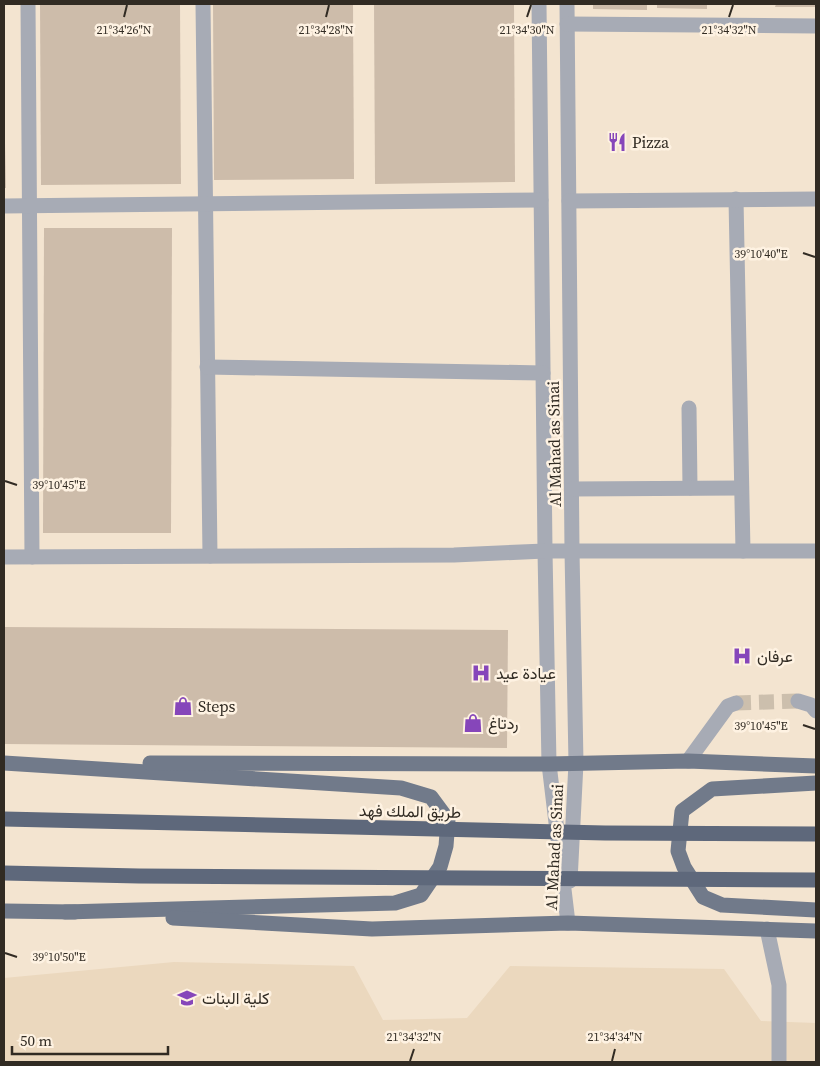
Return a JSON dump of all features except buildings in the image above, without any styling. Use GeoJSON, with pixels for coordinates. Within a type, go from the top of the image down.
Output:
{"type":"FeatureCollection","features":[{"type":"Feature","properties":{"kind":"highway","name":"طريق الملك فهد"},"geometry":{"type":"LineString","coordinates":[[4,819],[605,834],[816,834]]}},
{"type":"Feature","properties":{"kind":"highway"},"geometry":{"type":"LineString","coordinates":[[4,873],[149,876],[816,880]]}},
{"type":"Feature","properties":{"kind":"main road"},"geometry":{"type":"LineString","coordinates":[[4,763],[549,764],[688,761],[816,766]]}},
{"type":"Feature","properties":{"kind":"main road"},"geometry":{"type":"LineString","coordinates":[[4,763],[401,788],[431,797],[448,820],[446,846],[440,867],[421,895],[395,903],[65,912]]}},
{"type":"Feature","properties":{"kind":"main road"},"geometry":{"type":"LineString","coordinates":[[816,783],[712,789],[682,811],[678,851],[684,867],[704,898],[722,905],[816,910]]}},
{"type":"Feature","properties":{"kind":"main road"},"geometry":{"type":"LineString","coordinates":[[4,911],[65,912],[372,928],[568,923],[816,931]]}},
{"type":"Feature","properties":{"kind":"street"},"geometry":{"type":"LineString","coordinates":[[28,4],[32,557]]}},
{"type":"Feature","properties":{"kind":"street"},"geometry":{"type":"LineString","coordinates":[[203,4],[210,556]]}},
{"type":"Feature","properties":{"kind":"street","name":"Al Mahad as Sinai"},"geometry":{"type":"LineString","coordinates":[[539,4],[549,764],[568,923]]}},
{"type":"Feature","properties":{"kind":"street","name":"Al Mahad as Sinai"},"geometry":{"type":"LineString","coordinates":[[567,4],[576,763],[568,923]]}},
{"type":"Feature","properties":{"kind":"street"},"geometry":{"type":"LineString","coordinates":[[567,24],[816,26]]}},
{"type":"Feature","properties":{"kind":"street"},"geometry":{"type":"LineString","coordinates":[[736,199],[743,551]]}},
{"type":"Feature","properties":{"kind":"street"},"geometry":{"type":"LineString","coordinates":[[569,201],[816,199]]}},
{"type":"Feature","properties":{"kind":"street"},"geometry":{"type":"LineString","coordinates":[[4,206],[541,200]]}},
{"type":"Feature","properties":{"kind":"street"},"geometry":{"type":"LineString","coordinates":[[207,367],[543,373]]}},
{"type":"Feature","properties":{"kind":"street"},"geometry":{"type":"LineString","coordinates":[[689,408],[690,488]]}},
{"type":"Feature","properties":{"kind":"street"},"geometry":{"type":"LineString","coordinates":[[572,489],[741,488]]}},
{"type":"Feature","properties":{"kind":"street"},"geometry":{"type":"LineString","coordinates":[[4,557],[454,555],[545,551],[816,552]]}},
{"type":"Feature","properties":{"kind":"street"},"geometry":{"type":"LineString","coordinates":[[798,701],[811,706],[816,711]]}},
{"type":"Feature","properties":{"kind":"street"},"geometry":{"type":"LineString","coordinates":[[688,761],[728,706],[736,703]]}},
{"type":"Feature","properties":{"kind":"street"},"geometry":{"type":"LineString","coordinates":[[767,930],[779,985],[779,1062]]}},
{"type":"Feature","properties":{"kind":"shaded area","name":"كلية البنات"},"geometry":{"type":"Polygon","coordinates":[[[174,962],[354,966],[383,1020],[467,1018],[510,966],[724,969],[761,1021],[816,1023],[816,1062],[4,1062],[4,978],[174,962]]]}},
{"type":"Feature","properties":{"kind":"tunnel"},"geometry":{"type":"LineString","coordinates":[[736,703],[798,701]]}},
{"type":"Feature","properties":{"kind":"place","name":"Pizza"},"geometry":{"type":"Point","coordinates":[617,142]}},
{"type":"Feature","properties":{"kind":"place","name":"عرفان"},"geometry":{"type":"Point","coordinates":[742,656]}},
{"type":"Feature","properties":{"kind":"place","name":"عيادة عيد"},"geometry":{"type":"Point","coordinates":[481,673]}},
{"type":"Feature","properties":{"kind":"place","name":"Steps"},"geometry":{"type":"Point","coordinates":[183,706]}},
{"type":"Feature","properties":{"kind":"place","name":"ردتاغ"},"geometry":{"type":"Point","coordinates":[473,723]}},
{"type":"Feature","properties":{"kind":"place","name":"كلية البنات"},"geometry":{"type":"Point","coordinates":[187,998]}}]}
